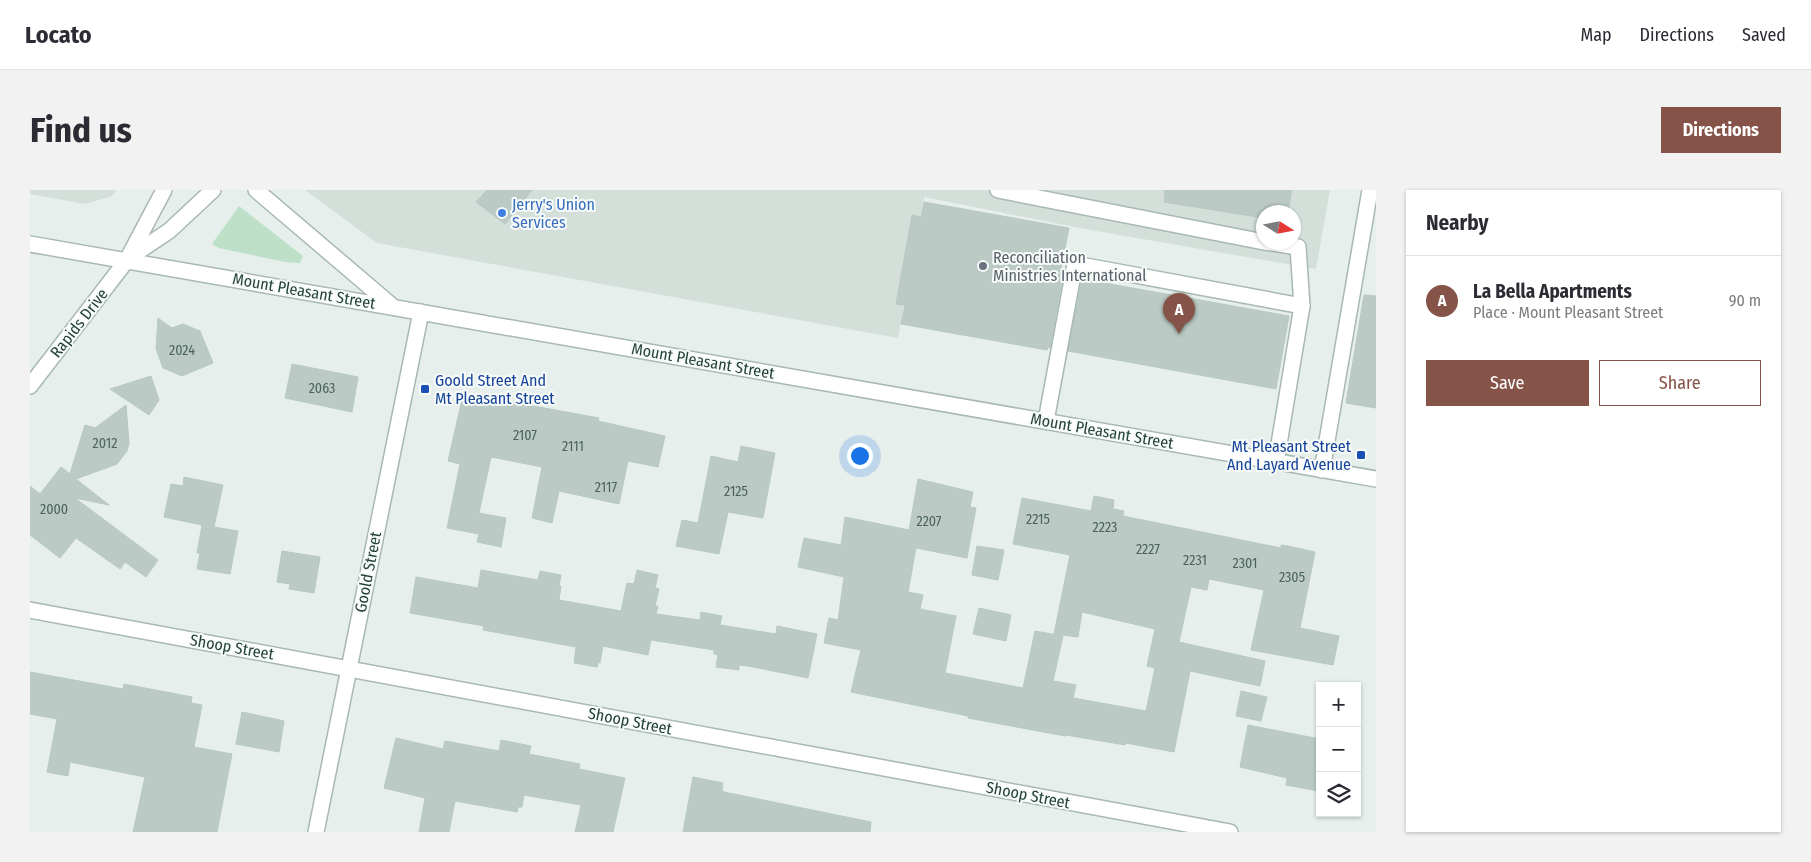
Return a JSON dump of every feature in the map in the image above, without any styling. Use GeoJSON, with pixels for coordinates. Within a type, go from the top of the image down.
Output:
{"type":"FeatureCollection","features":[{"type":"Feature","properties":{"kind":"street","name":"Rapids Drive"},"geometry":{"type":"LineString","coordinates":[[30,386],[127,260],[164,190]]}},
{"type":"Feature","properties":{"kind":"street","name":"Rapids Drive"},"geometry":{"type":"LineString","coordinates":[[127,260],[170,230],[213,190]]}},
{"type":"Feature","properties":{"kind":"street"},"geometry":{"type":"LineString","coordinates":[[256,190],[392,306]]}},
{"type":"Feature","properties":{"kind":"street"},"geometry":{"type":"LineString","coordinates":[[998,190],[1256,240]]}},
{"type":"Feature","properties":{"kind":"street"},"geometry":{"type":"LineString","coordinates":[[1322,470],[1370,190]]}},
{"type":"Feature","properties":{"kind":"street","name":"Mount Pleasant Street"},"geometry":{"type":"LineString","coordinates":[[30,244],[1376,480]]}},
{"type":"Feature","properties":{"kind":"street"},"geometry":{"type":"LineString","coordinates":[[1276,462],[1302,306],[1298,250]]}},
{"type":"Feature","properties":{"kind":"street"},"geometry":{"type":"LineString","coordinates":[[1046,421],[1075,264],[1302,306]]}},
{"type":"Feature","properties":{"kind":"street","name":"Goold Street"},"geometry":{"type":"LineString","coordinates":[[316,832],[421,312]]}},
{"type":"Feature","properties":{"kind":"street","name":"Shoop Street"},"geometry":{"type":"LineString","coordinates":[[30,610],[1230,832]]}},
{"type":"Feature","properties":{"kind":"shaded area"},"geometry":{"type":"Polygon","coordinates":[[[30,190],[116,190],[112,196],[85,204],[30,194],[30,190]]]}},
{"type":"Feature","properties":{"kind":"shaded area"},"geometry":{"type":"Polygon","coordinates":[[[305,190],[1330,190],[1316,269],[1085,229],[924,197],[898,338],[377,243],[305,190]]]}},
{"type":"Feature","properties":{"kind":"green space"},"geometry":{"type":"Polygon","coordinates":[[[239,206],[303,256],[300,263],[285,262],[219,248],[212,244],[239,206]]]}},
{"type":"Feature","properties":{"kind":"building","name":"Jerry's Union Services"},"geometry":{"type":"Polygon","coordinates":[[[487,190],[532,190],[505,224],[476,202],[487,190]]]}},
{"type":"Feature","properties":{"kind":"building"},"geometry":{"type":"Polygon","coordinates":[[[1165,190],[1292,190],[1289,205],[1256,205],[1256,217],[1164,202],[1165,190]]]}},
{"type":"Feature","properties":{"kind":"building","name":"Reconciliation Ministries International"},"geometry":{"type":"Polygon","coordinates":[[[924,202],[1069,228],[1060,275],[1063,275],[1050,348],[1048,347],[1047,350],[901,324],[905,305],[896,304],[912,215],[921,217],[924,202]]]}},
{"type":"Feature","properties":{"kind":"building"},"geometry":{"type":"Polygon","coordinates":[[[1082,279],[1289,316],[1276,389],[1068,351],[1082,279]]]}},
{"type":"Feature","properties":{"kind":"building"},"geometry":{"type":"Polygon","coordinates":[[[1364,295],[1376,296],[1376,408],[1346,403],[1364,295]]]}},
{"type":"Feature","properties":{"kind":"building"},"geometry":{"type":"Polygon","coordinates":[[[158,318],[172,328],[183,324],[200,331],[213,363],[182,376],[163,368],[156,349],[158,318]]]}},
{"type":"Feature","properties":{"kind":"building"},"geometry":{"type":"Polygon","coordinates":[[[292,364],[358,377],[352,412],[285,398],[292,364]]]}},
{"type":"Feature","properties":{"kind":"building"},"geometry":{"type":"Polygon","coordinates":[[[151,376],[159,400],[149,415],[110,389],[151,376]]]}},
{"type":"Feature","properties":{"kind":"building"},"geometry":{"type":"Polygon","coordinates":[[[463,395],[510,405],[511,402],[599,418],[598,421],[665,436],[658,467],[628,461],[619,504],[559,491],[552,523],[532,518],[542,467],[491,457],[479,513],[506,518],[501,547],[477,542],[479,534],[447,528],[460,464],[448,461],[463,395]]]}},
{"type":"Feature","properties":{"kind":"building"},"geometry":{"type":"Polygon","coordinates":[[[126,405],[129,443],[127,451],[117,464],[76,479],[109,505],[75,498],[158,560],[146,577],[125,562],[120,569],[76,538],[60,558],[30,535],[30,486],[40,494],[61,467],[70,474],[85,425],[95,428],[126,405]]]}},
{"type":"Feature","properties":{"kind":"building"},"geometry":{"type":"Polygon","coordinates":[[[741,446],[775,453],[763,518],[728,512],[719,554],[676,546],[682,520],[698,523],[711,456],[738,462],[741,446]]]}},
{"type":"Feature","properties":{"kind":"building"},"geometry":{"type":"Polygon","coordinates":[[[184,477],[223,485],[214,527],[238,531],[230,574],[197,569],[200,553],[197,553],[202,525],[164,517],[171,484],[183,486],[184,477]]]}},
{"type":"Feature","properties":{"kind":"building"},"geometry":{"type":"Polygon","coordinates":[[[918,479],[973,492],[970,507],[976,508],[967,558],[916,548],[908,592],[923,595],[920,609],[956,616],[945,673],[1023,688],[1035,631],[1063,636],[1053,681],[1076,685],[1073,698],[1146,711],[1155,668],[1147,666],[1155,629],[1082,612],[1078,637],[1054,634],[1070,555],[1013,544],[1022,498],[1091,511],[1094,496],[1114,500],[1113,509],[1124,511],[1123,516],[1281,548],[1281,545],[1315,552],[1300,628],[1339,636],[1333,665],[1251,650],[1264,590],[1209,579],[1207,590],[1191,587],[1179,642],[1265,661],[1260,686],[1190,671],[1174,752],[1126,743],[1125,745],[1065,736],[968,718],[968,716],[851,692],[861,650],[824,643],[829,618],[838,620],[844,577],[798,567],[804,538],[841,545],[845,517],[909,530],[918,479]]]}},
{"type":"Feature","properties":{"kind":"building"},"geometry":{"type":"Polygon","coordinates":[[[977,546],[1004,550],[998,580],[972,575],[977,546]]]}},
{"type":"Feature","properties":{"kind":"building"},"geometry":{"type":"Polygon","coordinates":[[[282,551],[320,557],[314,593],[289,589],[290,584],[277,582],[282,551]]]}},
{"type":"Feature","properties":{"kind":"building"},"geometry":{"type":"Polygon","coordinates":[[[481,570],[538,580],[540,571],[561,575],[559,600],[621,611],[627,583],[634,584],[637,570],[658,575],[655,588],[659,589],[655,606],[658,606],[656,614],[700,620],[701,612],[722,616],[720,625],[776,634],[777,626],[817,634],[808,678],[748,666],[739,665],[739,670],[716,667],[718,655],[714,654],[714,650],[651,640],[648,655],[603,646],[600,663],[598,662],[597,667],[574,663],[576,647],[483,630],[484,626],[410,613],[416,577],[478,588],[481,570]]]}},
{"type":"Feature","properties":{"kind":"building"},"geometry":{"type":"Polygon","coordinates":[[[979,608],[1011,615],[1006,641],[973,634],[979,608]]]}},
{"type":"Feature","properties":{"kind":"building"},"geometry":{"type":"Polygon","coordinates":[[[30,672],[123,689],[124,684],[192,697],[191,703],[202,705],[194,747],[232,754],[217,832],[133,832],[145,777],[70,762],[68,776],[47,772],[57,719],[30,714],[30,672]]]}},
{"type":"Feature","properties":{"kind":"building"},"geometry":{"type":"Polygon","coordinates":[[[1241,691],[1267,697],[1261,721],[1236,716],[1241,691]]]}},
{"type":"Feature","properties":{"kind":"building"},"geometry":{"type":"Polygon","coordinates":[[[242,712],[284,721],[279,752],[236,744],[242,712]]]}},
{"type":"Feature","properties":{"kind":"building"},"geometry":{"type":"Polygon","coordinates":[[[1248,725],[1316,738],[1316,790],[1286,785],[1287,778],[1240,767],[1248,725]]]}},
{"type":"Feature","properties":{"kind":"building"},"geometry":{"type":"Polygon","coordinates":[[[396,738],[443,749],[445,741],[499,751],[501,740],[531,746],[529,754],[580,764],[579,769],[625,778],[613,832],[575,832],[581,805],[524,795],[522,807],[518,807],[517,812],[455,801],[449,832],[419,832],[425,798],[384,788],[396,738]]]}},
{"type":"Feature","properties":{"kind":"building"},"geometry":{"type":"Polygon","coordinates":[[[693,777],[723,783],[722,790],[724,792],[871,822],[870,832],[683,832],[693,777]]]}},
{"type":"Feature","properties":{"kind":"place","name":"Jerry's Union Services"},"geometry":{"type":"Point","coordinates":[502,213]}},
{"type":"Feature","properties":{"kind":"place","name":"Reconciliation Ministries International"},"geometry":{"type":"Point","coordinates":[983,266]}},
{"type":"Feature","properties":{"kind":"place","name":"La Bella Apartments"},"geometry":{"type":"Point","coordinates":[1179,334]}},
{"type":"Feature","properties":{"kind":"place","name":"Goold Street And Mt Pleasant Street"},"geometry":{"type":"Point","coordinates":[425,389]}},
{"type":"Feature","properties":{"kind":"place","name":"Mt Pleasant Street And Layard Avenue"},"geometry":{"type":"Point","coordinates":[1361,455]}}]}
